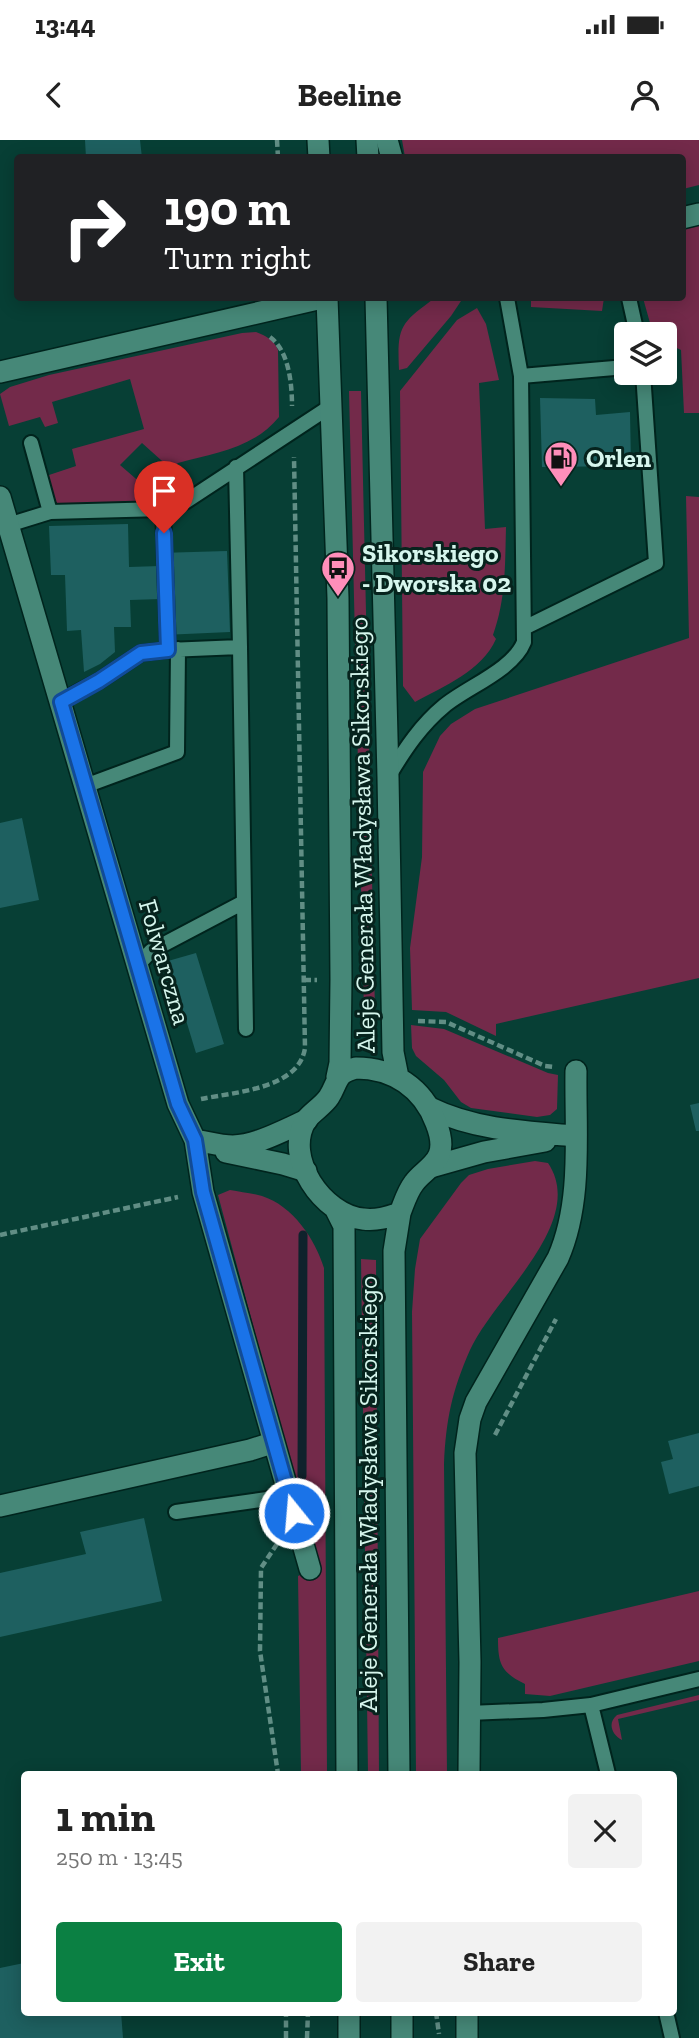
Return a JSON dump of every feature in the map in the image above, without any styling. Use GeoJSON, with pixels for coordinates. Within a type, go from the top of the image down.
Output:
{"type":"FeatureCollection","features":[{"type":"Feature","properties":{"kind":"main road"},"geometry":{"type":"LineString","coordinates":[[0,372],[309,301]]}},
{"type":"Feature","properties":{"kind":"main road","name":"Aleje Generała Władysława Sikorskiego"},"geometry":{"type":"LineString","coordinates":[[324,301],[338,598],[341,979],[340,1063],[337,1077]]}},
{"type":"Feature","properties":{"kind":"main road","name":"Aleje Generała Władysława Sikorskiego"},"geometry":{"type":"LineString","coordinates":[[376,301],[393,1052],[398,1077]]}},
{"type":"Feature","properties":{"kind":"main road","name":"Folwarczna"},"geometry":{"type":"LineString","coordinates":[[0,497],[178,1104],[195,1140],[203,1192],[272,1443],[310,1569]]}},
{"type":"Feature","properties":{"kind":"main road"},"geometry":{"type":"LineString","coordinates":[[195,1140],[232,1146],[275,1134],[307,1120],[325,1102],[334,1089],[337,1077],[346,1070],[370,1068],[380,1069],[398,1077],[420,1095],[430,1108],[440,1137],[439,1154],[431,1167],[414,1183],[400,1213],[379,1219],[362,1219],[336,1210],[316,1191],[306,1171],[301,1147],[307,1120]]}},
{"type":"Feature","properties":{"kind":"main road"},"geometry":{"type":"LineString","coordinates":[[468,1771],[470,1662],[465,1453],[470,1419],[476,1402],[568,1236],[573,1210],[576,1071]]}},
{"type":"Feature","properties":{"kind":"main road"},"geometry":{"type":"LineString","coordinates":[[430,1108],[451,1118],[508,1130],[575,1136]]}},
{"type":"Feature","properties":{"kind":"main road"},"geometry":{"type":"LineString","coordinates":[[431,1167],[484,1152],[575,1136]]}},
{"type":"Feature","properties":{"kind":"main road"},"geometry":{"type":"LineString","coordinates":[[195,1140],[216,1150],[306,1171]]}},
{"type":"Feature","properties":{"kind":"main road","name":"Aleje Generała Władysława Sikorskiego"},"geometry":{"type":"LineString","coordinates":[[336,1210],[344,1226],[347,1771]]}},
{"type":"Feature","properties":{"kind":"main road","name":"Aleje Generała Władysława Sikorskiego"},"geometry":{"type":"LineString","coordinates":[[399,1771],[394,1251],[400,1213]]}},
{"type":"Feature","properties":{"kind":"main road"},"geometry":{"type":"LineString","coordinates":[[0,1506],[272,1443]]}},
{"type":"Feature","properties":{"kind":"main road"},"geometry":{"type":"LineString","coordinates":[[349,2016],[349,2038]]}},
{"type":"Feature","properties":{"kind":"main road"},"geometry":{"type":"LineString","coordinates":[[402,2016],[402,2038]]}},
{"type":"Feature","properties":{"kind":"main road"},"geometry":{"type":"LineString","coordinates":[[467,2016],[467,2038]]}},
{"type":"Feature","properties":{"kind":"lane"},"geometry":{"type":"LineString","coordinates":[[388,777],[425,723],[445,705],[520,652],[524,642],[521,376],[508,301]]}},
{"type":"Feature","properties":{"kind":"lane"},"geometry":{"type":"LineString","coordinates":[[630,301],[634,322]]}},
{"type":"Feature","properties":{"kind":"lane"},"geometry":{"type":"LineString","coordinates":[[521,376],[614,368]]}},
{"type":"Feature","properties":{"kind":"lane"},"geometry":{"type":"LineString","coordinates":[[524,628],[656,563],[644,385]]}},
{"type":"Feature","properties":{"kind":"lane"},"geometry":{"type":"LineString","coordinates":[[8,525],[50,512],[163,509],[185,502],[331,406]]}},
{"type":"Feature","properties":{"kind":"lane"},"geometry":{"type":"LineString","coordinates":[[31,443],[50,512]]}},
{"type":"Feature","properties":{"kind":"lane"},"geometry":{"type":"LineString","coordinates":[[236,467],[246,1029]]}},
{"type":"Feature","properties":{"kind":"lane"},"geometry":{"type":"LineString","coordinates":[[85,786],[177,752],[163,509]]}},
{"type":"Feature","properties":{"kind":"lane"},"geometry":{"type":"LineString","coordinates":[[61,702],[141,653],[240,647]]}},
{"type":"Feature","properties":{"kind":"lane"},"geometry":{"type":"LineString","coordinates":[[137,966],[151,951],[242,903]]}},
{"type":"Feature","properties":{"kind":"lane"},"geometry":{"type":"LineString","coordinates":[[176,1512],[267,1499],[287,1492]]}},
{"type":"Feature","properties":{"kind":"lane"},"geometry":{"type":"LineString","coordinates":[[469,1713],[592,1705],[699,1679]]}},
{"type":"Feature","properties":{"kind":"lane"},"geometry":{"type":"LineString","coordinates":[[592,1705],[607,1771]]}},
{"type":"Feature","properties":{"kind":"lane"},"geometry":{"type":"LineString","coordinates":[[667,2016],[672,2038]]}},
{"type":"Feature","properties":{"kind":"path"},"geometry":{"type":"LineString","coordinates":[[178,1104],[271,1084],[299,1066],[305,1048],[292,383],[279,347],[270,337],[268,309]]}},
{"type":"Feature","properties":{"kind":"path"},"geometry":{"type":"LineString","coordinates":[[304,980],[341,979]]}},
{"type":"Feature","properties":{"kind":"path"},"geometry":{"type":"LineString","coordinates":[[393,1021],[446,1022],[545,1066],[576,1071]]}},
{"type":"Feature","properties":{"kind":"path"},"geometry":{"type":"LineString","coordinates":[[0,1235],[203,1192]]}},
{"type":"Feature","properties":{"kind":"path"},"geometry":{"type":"LineString","coordinates":[[489,1446],[561,1310]]}},
{"type":"Feature","properties":{"kind":"path"},"geometry":{"type":"LineString","coordinates":[[278,1771],[260,1651],[261,1568],[278,1543],[300,1534]]}},
{"type":"Feature","properties":{"kind":"path"},"geometry":{"type":"LineString","coordinates":[[286,2016],[286,2038]]}},
{"type":"Feature","properties":{"kind":"path"},"geometry":{"type":"LineString","coordinates":[[307,2016],[307,2038]]}},
{"type":"Feature","properties":{"kind":"path"},"geometry":{"type":"LineString","coordinates":[[437,2016],[440,2038]]}},
{"type":"Feature","properties":{"kind":"shaded area"},"geometry":{"type":"Polygon","coordinates":[[[402,140],[699,140],[699,185],[686,188],[686,154],[404,154],[402,140]]]}},
{"type":"Feature","properties":{"kind":"shaded area"},"geometry":{"type":"Polygon","coordinates":[[[699,225],[699,413],[684,413],[677,322],[650,322],[644,301],[686,301],[686,228],[699,225]]]}},
{"type":"Feature","properties":{"kind":"shaded area"},"geometry":{"type":"Polygon","coordinates":[[[431,301],[461,301],[407,368],[399,370],[400,335],[414,314],[431,301]]]}},
{"type":"Feature","properties":{"kind":"shaded area"},"geometry":{"type":"Polygon","coordinates":[[[531,301],[604,301],[602,311],[531,307],[531,301]]]}},
{"type":"Feature","properties":{"kind":"shaded area"},"geometry":{"type":"Polygon","coordinates":[[[477,308],[486,324],[499,380],[479,383],[485,529],[506,527],[503,595],[493,635],[496,639],[482,660],[450,683],[415,702],[403,686],[400,391],[457,320],[477,308]]]}},
{"type":"Feature","properties":{"kind":"shaded area"},"geometry":{"type":"Polygon","coordinates":[[[256,332],[269,339],[278,350],[279,417],[269,427],[246,443],[178,463],[171,469],[142,443],[120,465],[150,491],[147,498],[138,496],[137,503],[57,506],[53,502],[46,476],[76,466],[72,449],[144,429],[130,379],[52,402],[58,423],[45,427],[40,417],[9,426],[0,394],[10,387],[49,375],[256,332]]]}},
{"type":"Feature","properties":{"kind":"shaded area"},"geometry":{"type":"Polygon","coordinates":[[[349,391],[361,391],[375,1011],[364,1011],[349,391]]]}},
{"type":"Feature","properties":{"kind":"shaded area"},"geometry":{"type":"Polygon","coordinates":[[[686,496],[699,497],[699,978],[496,1024],[496,1036],[446,1012],[412,1010],[410,948],[422,857],[423,772],[440,736],[451,724],[475,709],[689,638],[686,496]]]}},
{"type":"Feature","properties":{"kind":"shaded area"},"geometry":{"type":"Polygon","coordinates":[[[411,1025],[444,1029],[558,1075],[557,1109],[550,1115],[537,1117],[471,1108],[461,1102],[444,1080],[416,1056],[412,1048],[411,1025]]]}},
{"type":"Feature","properties":{"kind":"shaded area"},"geometry":{"type":"Polygon","coordinates":[[[535,1161],[548,1163],[557,1186],[556,1210],[533,1259],[470,1350],[454,1392],[446,1433],[444,1464],[447,1771],[416,1771],[412,1312],[415,1269],[420,1239],[461,1183],[469,1175],[535,1161]]]}},
{"type":"Feature","properties":{"kind":"shaded area"},"geometry":{"type":"Polygon","coordinates":[[[230,1190],[262,1196],[284,1207],[309,1235],[324,1268],[327,1771],[301,1771],[298,1576],[318,1567],[218,1195],[230,1190]]]}},
{"type":"Feature","properties":{"kind":"shaded area"},"geometry":{"type":"Polygon","coordinates":[[[361,1259],[376,1260],[379,1771],[368,1771],[361,1259]]]}},
{"type":"Feature","properties":{"kind":"shaded area"},"geometry":{"type":"Polygon","coordinates":[[[699,1591],[699,1661],[550,1696],[525,1694],[525,1684],[506,1671],[500,1661],[498,1638],[699,1591]]]}},
{"type":"Feature","properties":{"kind":"shaded area"},"geometry":{"type":"Polygon","coordinates":[[[699,1695],[699,1700],[618,1719],[622,1740],[612,1729],[612,1722],[617,1715],[699,1695]]]}},
{"type":"Feature","properties":{"kind":"building"},"geometry":{"type":"Polygon","coordinates":[[[85,140],[140,140],[142,154],[86,154],[85,140]]]}},
{"type":"Feature","properties":{"kind":"building"},"geometry":{"type":"Polygon","coordinates":[[[540,398],[595,399],[596,415],[630,412],[631,466],[542,467],[540,398]]]}},
{"type":"Feature","properties":{"kind":"building"},"geometry":{"type":"Polygon","coordinates":[[[128,524],[129,567],[160,566],[159,553],[227,551],[230,632],[163,635],[161,599],[130,600],[131,627],[114,627],[115,652],[84,672],[81,630],[67,631],[65,575],[51,575],[49,526],[128,524]]]}},
{"type":"Feature","properties":{"kind":"building"},"geometry":{"type":"Polygon","coordinates":[[[22,818],[39,900],[0,908],[0,823],[22,818]]]}},
{"type":"Feature","properties":{"kind":"building"},"geometry":{"type":"Polygon","coordinates":[[[196,953],[224,1044],[196,1053],[168,961],[196,953]]]}},
{"type":"Feature","properties":{"kind":"building"},"geometry":{"type":"Polygon","coordinates":[[[699,1103],[699,1131],[696,1131],[690,1105],[699,1103]]]}},
{"type":"Feature","properties":{"kind":"building"},"geometry":{"type":"Polygon","coordinates":[[[699,1433],[699,1486],[669,1494],[661,1462],[673,1459],[668,1441],[699,1433]]]}},
{"type":"Feature","properties":{"kind":"building"},"geometry":{"type":"Polygon","coordinates":[[[144,1518],[162,1601],[0,1637],[0,1573],[86,1554],[80,1532],[144,1518]]]}},
{"type":"Feature","properties":{"kind":"building"},"geometry":{"type":"Polygon","coordinates":[[[21,1964],[21,2016],[121,2016],[123,2038],[0,2038],[0,1968],[21,1964]]]}},
{"type":"Feature","properties":{"kind":"waterway"},"geometry":{"type":"LineString","coordinates":[[302,1476],[303,1235]]}},
{"type":"Feature","properties":{"kind":"place","name":"Orlen"},"geometry":{"type":"Point","coordinates":[561,488]}},
{"type":"Feature","properties":{"kind":"place","name":"Sikorskiego - Dworska 02"},"geometry":{"type":"Point","coordinates":[338,598]}},
{"type":"Feature","properties":{"kind":"route"},"geometry":{"type":"LineString","coordinates":[[164,533],[168,650],[141,653],[61,702],[178,1104],[195,1140],[203,1192],[294,1513]]}}]}
